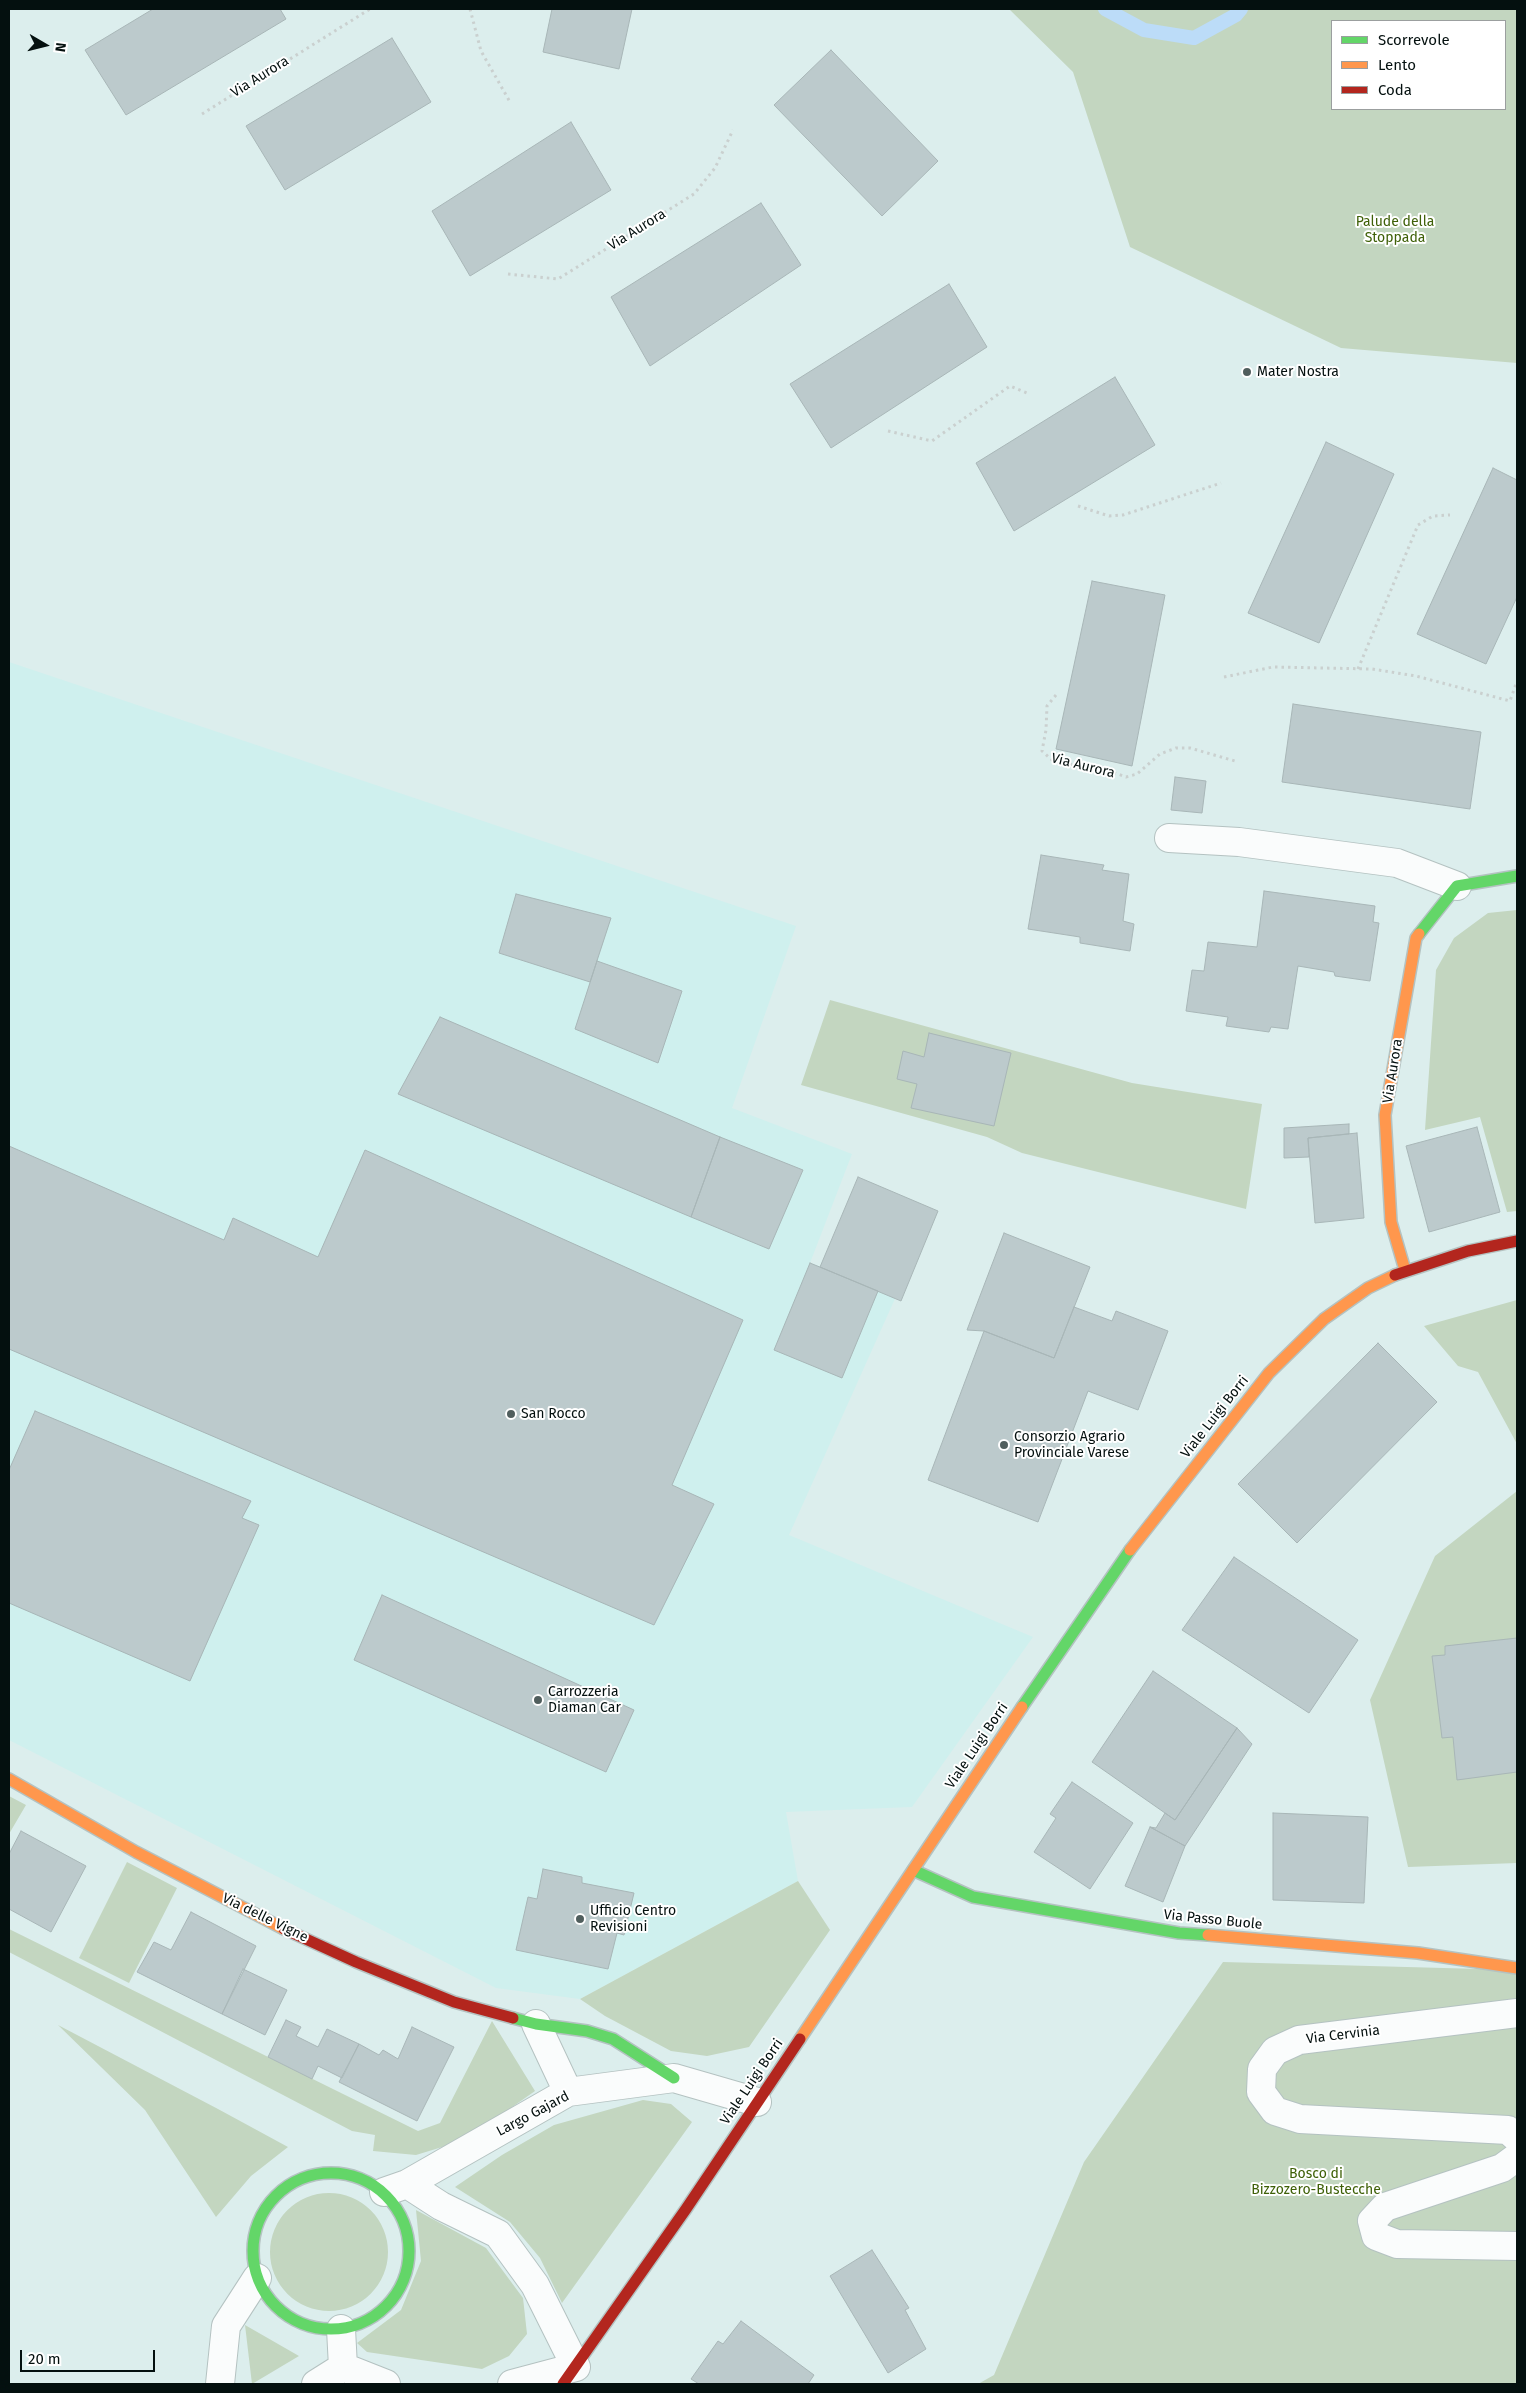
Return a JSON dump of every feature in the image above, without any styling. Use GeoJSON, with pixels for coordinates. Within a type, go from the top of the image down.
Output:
{"type":"FeatureCollection","features":[{"type":"Feature","properties":{"kind":"street"},"geometry":{"type":"LineString","coordinates":[[1169,838],[1239,842],[1397,863],[1457,886],[1517,876]]}},
{"type":"Feature","properties":{"kind":"street","name":"Via Aurora"},"geometry":{"type":"LineString","coordinates":[[1405,1270],[1391,1222],[1385,1115],[1416,938],[1457,886]]}},
{"type":"Feature","properties":{"kind":"street","name":"Viale Luigi Borri"},"geometry":{"type":"LineString","coordinates":[[570,2376],[757,2102],[1115,1568],[1269,1373],[1324,1319],[1368,1288],[1405,1270],[1468,1251],[1517,1241]]}},
{"type":"Feature","properties":{"kind":"street","name":"Via delle Vigne"},"geometry":{"type":"LineString","coordinates":[[9,1779],[144,1856],[261,1918],[356,1962],[454,2002],[536,2024],[587,2031],[613,2039],[674,2078]]}},
{"type":"Feature","properties":{"kind":"street","name":"Via Passo Buole"},"geometry":{"type":"LineString","coordinates":[[912,1870],[973,1896],[1179,1933],[1418,1953],[1517,1968]]}},
{"type":"Feature","properties":{"kind":"street","name":"Via Cervinia"},"geometry":{"type":"LineString","coordinates":[[1517,2013],[1299,2040],[1276,2051],[1262,2069],[1261,2092],[1275,2111],[1300,2119],[1508,2130],[1517,2138]]}},
{"type":"Feature","properties":{"kind":"street"},"geometry":{"type":"LineString","coordinates":[[536,2024],[568,2092]]}},
{"type":"Feature","properties":{"kind":"street","name":"Largo Gajard"},"geometry":{"type":"LineString","coordinates":[[395,2188],[568,2092],[674,2078],[757,2102]]}},
{"type":"Feature","properties":{"kind":"street"},"geometry":{"type":"LineString","coordinates":[[1517,2157],[1502,2168],[1385,2207],[1372,2221],[1376,2236],[1397,2244],[1517,2246]]}},
{"type":"Feature","properties":{"kind":"street"},"geometry":{"type":"LineString","coordinates":[[395,2188],[399,2213],[408,2237],[408,2262],[401,2286],[386,2307],[365,2322],[341,2329],[315,2328],[290,2318],[270,2301],[257,2278],[252,2249],[256,2226],[267,2204],[284,2187],[306,2176],[329,2172],[352,2175],[369,2182],[395,2188],[441,2206],[498,2234],[535,2285],[570,2376],[512,2384]]}},
{"type":"Feature","properties":{"kind":"street"},"geometry":{"type":"LineString","coordinates":[[220,2384],[226,2326],[257,2278]]}},
{"type":"Feature","properties":{"kind":"street"},"geometry":{"type":"LineString","coordinates":[[341,2329],[342,2367]]}},
{"type":"Feature","properties":{"kind":"street"},"geometry":{"type":"LineString","coordinates":[[316,2384],[342,2367]]}},
{"type":"Feature","properties":{"kind":"street"},"geometry":{"type":"LineString","coordinates":[[342,2367],[386,2384]]}},
{"type":"Feature","properties":{"kind":"path","name":"Via Aurora"},"geometry":{"type":"LineString","coordinates":[[202,114],[370,9]]}},
{"type":"Feature","properties":{"kind":"path"},"geometry":{"type":"LineString","coordinates":[[470,9],[481,51],[510,102]]}},
{"type":"Feature","properties":{"kind":"path","name":"Via Aurora"},"geometry":{"type":"LineString","coordinates":[[508,274],[558,279],[694,194],[715,168],[733,130]]}},
{"type":"Feature","properties":{"kind":"path"},"geometry":{"type":"LineString","coordinates":[[888,431],[932,441],[1010,386],[1030,394]]}},
{"type":"Feature","properties":{"kind":"path"},"geometry":{"type":"LineString","coordinates":[[1078,506],[1109,516],[1123,516],[1221,483]]}},
{"type":"Feature","properties":{"kind":"path"},"geometry":{"type":"LineString","coordinates":[[1358,669],[1418,525],[1433,516],[1450,515]]}},
{"type":"Feature","properties":{"kind":"path"},"geometry":{"type":"LineString","coordinates":[[1224,677],[1273,667],[1358,669],[1416,676],[1510,701],[1517,681]]}},
{"type":"Feature","properties":{"kind":"path","name":"Via Aurora"},"geometry":{"type":"LineString","coordinates":[[1056,695],[1047,706],[1046,730],[1042,751],[1052,760],[1066,764],[1096,766],[1126,777],[1137,774],[1160,754],[1176,748],[1190,748],[1235,761]]}},
{"type":"Feature","properties":{"kind":"shaded area","name":"San Rocco"},"geometry":{"type":"Polygon","coordinates":[[[9,662],[796,926],[732,1108],[852,1154],[810,1263],[898,1292],[789,1535],[1033,1637],[912,1807],[786,1812],[798,1881],[580,1999],[496,1988],[9,1740],[9,662]]]}},
{"type":"Feature","properties":{"kind":"green space","name":"Palude della Stoppada"},"geometry":{"type":"Polygon","coordinates":[[[1009,9],[1517,9],[1517,363],[1341,348],[1130,247],[1073,72],[1009,9]]]}},
{"type":"Feature","properties":{"kind":"green space"},"geometry":{"type":"Polygon","coordinates":[[[1517,910],[1517,1211],[1507,1212],[1480,1117],[1425,1130],[1436,970],[1454,938],[1488,913],[1517,910]]]}},
{"type":"Feature","properties":{"kind":"green space"},"geometry":{"type":"Polygon","coordinates":[[[830,1000],[1132,1083],[1262,1104],[1246,1209],[1022,1153],[987,1137],[801,1085],[830,1000]]]}},
{"type":"Feature","properties":{"kind":"green space"},"geometry":{"type":"Polygon","coordinates":[[[1517,1300],[1517,1444],[1478,1372],[1458,1366],[1424,1326],[1517,1300]]]}},
{"type":"Feature","properties":{"kind":"green space"},"geometry":{"type":"Polygon","coordinates":[[[1517,1491],[1517,1863],[1408,1867],[1370,1700],[1435,1556],[1517,1491]]]}},
{"type":"Feature","properties":{"kind":"green space"},"geometry":{"type":"Polygon","coordinates":[[[9,1796],[26,1805],[9,1834],[9,1796]]]}},
{"type":"Feature","properties":{"kind":"green space"},"geometry":{"type":"Polygon","coordinates":[[[127,1862],[177,1888],[129,1983],[79,1958],[127,1862]]]}},
{"type":"Feature","properties":{"kind":"green space"},"geometry":{"type":"Polygon","coordinates":[[[798,1881],[830,1930],[749,2047],[707,2056],[671,2051],[605,2016],[580,1999],[798,1881]]]}},
{"type":"Feature","properties":{"kind":"green space"},"geometry":{"type":"Polygon","coordinates":[[[9,1929],[418,2131],[440,2123],[492,2021],[535,2091],[465,2140],[416,2155],[373,2151],[375,2135],[352,2131],[9,1952],[9,1929]]]}},
{"type":"Feature","properties":{"kind":"green space","name":"Bosco di Bizzozero-Bustecche"},"geometry":{"type":"Polygon","coordinates":[[[1223,1962],[1517,1970],[1517,2384],[978,2384],[994,2375],[1084,2162],[1223,1962]]]}},
{"type":"Feature","properties":{"kind":"green space"},"geometry":{"type":"Polygon","coordinates":[[[58,2025],[288,2147],[251,2176],[216,2217],[145,2110],[58,2025]]]}},
{"type":"Feature","properties":{"kind":"green space"},"geometry":{"type":"Polygon","coordinates":[[[643,2100],[671,2104],[692,2122],[562,2303],[540,2258],[510,2222],[455,2187],[502,2155],[554,2125],[643,2100]]]}},
{"type":"Feature","properties":{"kind":"green space"},"geometry":{"type":"Polygon","coordinates":[[[329,2193],[351,2198],[362,2203],[378,2219],[383,2230],[388,2252],[383,2274],[378,2285],[362,2301],[351,2306],[329,2311],[307,2306],[296,2301],[280,2285],[275,2274],[270,2252],[275,2230],[280,2219],[296,2203],[307,2198],[329,2193]]]}},
{"type":"Feature","properties":{"kind":"green space"},"geometry":{"type":"Polygon","coordinates":[[[416,2210],[486,2248],[523,2298],[527,2334],[509,2356],[482,2369],[367,2352],[357,2343],[401,2310],[421,2261],[416,2210]]]}},
{"type":"Feature","properties":{"kind":"green space"},"geometry":{"type":"Polygon","coordinates":[[[245,2325],[299,2356],[252,2384],[245,2325]]]}},
{"type":"Feature","properties":{"kind":"building"},"geometry":{"type":"Polygon","coordinates":[[[153,9],[280,9],[286,19],[126,115],[85,50],[153,9]]]}},
{"type":"Feature","properties":{"kind":"building"},"geometry":{"type":"Polygon","coordinates":[[[552,9],[632,9],[619,69],[543,52],[552,9]]]}},
{"type":"Feature","properties":{"kind":"building"},"geometry":{"type":"Polygon","coordinates":[[[392,38],[431,102],[285,190],[246,126],[392,38]]]}},
{"type":"Feature","properties":{"kind":"building"},"geometry":{"type":"Polygon","coordinates":[[[831,50],[938,161],[882,216],[774,105],[831,50]]]}},
{"type":"Feature","properties":{"kind":"building"},"geometry":{"type":"Polygon","coordinates":[[[571,122],[611,190],[470,276],[432,211],[571,122]]]}},
{"type":"Feature","properties":{"kind":"building"},"geometry":{"type":"Polygon","coordinates":[[[761,203],[801,265],[650,366],[611,297],[761,203]]]}},
{"type":"Feature","properties":{"kind":"building"},"geometry":{"type":"Polygon","coordinates":[[[949,284],[987,347],[831,448],[790,384],[949,284]]]}},
{"type":"Feature","properties":{"kind":"building"},"geometry":{"type":"Polygon","coordinates":[[[1115,377],[1155,445],[1014,531],[976,463],[1115,377]]]}},
{"type":"Feature","properties":{"kind":"building"},"geometry":{"type":"Polygon","coordinates":[[[1326,442],[1394,474],[1319,643],[1248,613],[1326,442]]]}},
{"type":"Feature","properties":{"kind":"building"},"geometry":{"type":"Polygon","coordinates":[[[1493,468],[1517,480],[1517,597],[1486,664],[1417,634],[1493,468]]]}},
{"type":"Feature","properties":{"kind":"building"},"geometry":{"type":"Polygon","coordinates":[[[1092,581],[1165,595],[1132,766],[1056,749],[1092,581]]]}},
{"type":"Feature","properties":{"kind":"building"},"geometry":{"type":"Polygon","coordinates":[[[1293,704],[1481,732],[1470,809],[1282,782],[1293,704]]]}},
{"type":"Feature","properties":{"kind":"building"},"geometry":{"type":"Polygon","coordinates":[[[1175,777],[1206,781],[1202,813],[1171,810],[1175,777]]]}},
{"type":"Feature","properties":{"kind":"building"},"geometry":{"type":"Polygon","coordinates":[[[1041,855],[1104,865],[1102,870],[1129,874],[1123,921],[1134,924],[1130,951],[1080,943],[1080,937],[1028,929],[1041,855]]]}},
{"type":"Feature","properties":{"kind":"building"},"geometry":{"type":"Polygon","coordinates":[[[1264,891],[1375,906],[1373,922],[1379,923],[1370,981],[1335,976],[1334,972],[1298,966],[1288,1029],[1271,1027],[1269,1032],[1226,1026],[1228,1017],[1186,1011],[1192,970],[1204,971],[1208,942],[1257,947],[1264,891]]]}},
{"type":"Feature","properties":{"kind":"building"},"geometry":{"type":"Polygon","coordinates":[[[516,894],[611,918],[590,982],[499,953],[516,894]]]}},
{"type":"Feature","properties":{"kind":"building"},"geometry":{"type":"Polygon","coordinates":[[[597,961],[682,991],[658,1063],[575,1029],[597,961]]]}},
{"type":"Feature","properties":{"kind":"building"},"geometry":{"type":"Polygon","coordinates":[[[440,1017],[720,1137],[691,1217],[398,1094],[440,1017]]]}},
{"type":"Feature","properties":{"kind":"building"},"geometry":{"type":"Polygon","coordinates":[[[929,1033],[1011,1053],[994,1126],[911,1108],[917,1084],[897,1079],[903,1051],[924,1057],[929,1033]]]}},
{"type":"Feature","properties":{"kind":"building"},"geometry":{"type":"Polygon","coordinates":[[[1349,1124],[1349,1134],[1308,1138],[1309,1157],[1284,1158],[1284,1128],[1349,1124]]]}},
{"type":"Feature","properties":{"kind":"building"},"geometry":{"type":"Polygon","coordinates":[[[1477,1127],[1500,1212],[1429,1232],[1406,1146],[1477,1127]]]}},
{"type":"Feature","properties":{"kind":"building"},"geometry":{"type":"Polygon","coordinates":[[[1357,1133],[1364,1218],[1315,1223],[1308,1138],[1357,1133]]]}},
{"type":"Feature","properties":{"kind":"building"},"geometry":{"type":"Polygon","coordinates":[[[720,1137],[803,1170],[769,1249],[691,1217],[720,1137]]]}},
{"type":"Feature","properties":{"kind":"building"},"geometry":{"type":"Polygon","coordinates":[[[9,1146],[224,1240],[233,1218],[318,1257],[365,1150],[743,1320],[672,1485],[714,1504],[654,1625],[9,1349],[9,1146]]]}},
{"type":"Feature","properties":{"kind":"building"},"geometry":{"type":"Polygon","coordinates":[[[858,1177],[938,1211],[901,1301],[820,1267],[858,1177]]]}},
{"type":"Feature","properties":{"kind":"building"},"geometry":{"type":"Polygon","coordinates":[[[1004,1233],[1090,1267],[1054,1358],[984,1331],[967,1330],[1004,1233]]]}},
{"type":"Feature","properties":{"kind":"building"},"geometry":{"type":"Polygon","coordinates":[[[810,1263],[878,1291],[842,1378],[774,1350],[810,1263]]]}},
{"type":"Feature","properties":{"kind":"building","name":"Consorzio Agrario Provinciale Varese"},"geometry":{"type":"Polygon","coordinates":[[[1074,1307],[1112,1321],[1116,1311],[1168,1331],[1138,1410],[1088,1391],[1038,1522],[928,1480],[984,1331],[1054,1358],[1074,1307]]]}},
{"type":"Feature","properties":{"kind":"building"},"geometry":{"type":"Polygon","coordinates":[[[1378,1343],[1437,1402],[1297,1543],[1238,1484],[1378,1343]]]}},
{"type":"Feature","properties":{"kind":"building"},"geometry":{"type":"Polygon","coordinates":[[[35,1411],[251,1501],[242,1518],[259,1525],[190,1681],[9,1603],[9,1470],[35,1411]]]}},
{"type":"Feature","properties":{"kind":"building"},"geometry":{"type":"Polygon","coordinates":[[[1234,1557],[1358,1640],[1309,1713],[1182,1630],[1234,1557]]]}},
{"type":"Feature","properties":{"kind":"building"},"geometry":{"type":"Polygon","coordinates":[[[382,1595],[634,1710],[606,1772],[354,1660],[382,1595]]]}},
{"type":"Feature","properties":{"kind":"building"},"geometry":{"type":"Polygon","coordinates":[[[1517,1638],[1517,1772],[1457,1780],[1453,1737],[1442,1738],[1432,1656],[1445,1655],[1445,1646],[1517,1638]]]}},
{"type":"Feature","properties":{"kind":"building"},"geometry":{"type":"Polygon","coordinates":[[[1153,1671],[1237,1728],[1175,1820],[1092,1762],[1153,1671]]]}},
{"type":"Feature","properties":{"kind":"building"},"geometry":{"type":"Polygon","coordinates":[[[1237,1728],[1252,1744],[1185,1846],[1150,1827],[1156,1828],[1165,1813],[1175,1820],[1237,1728]]]}},
{"type":"Feature","properties":{"kind":"building"},"geometry":{"type":"Polygon","coordinates":[[[1072,1782],[1133,1823],[1090,1889],[1034,1852],[1056,1818],[1050,1814],[1072,1782]]]}},
{"type":"Feature","properties":{"kind":"building"},"geometry":{"type":"Polygon","coordinates":[[[1273,1813],[1368,1817],[1364,1903],[1273,1900],[1273,1813]]]}},
{"type":"Feature","properties":{"kind":"building"},"geometry":{"type":"Polygon","coordinates":[[[1150,1827],[1185,1846],[1163,1902],[1125,1886],[1150,1827]]]}},
{"type":"Feature","properties":{"kind":"building"},"geometry":{"type":"Polygon","coordinates":[[[21,1831],[86,1866],[51,1932],[9,1909],[9,1854],[21,1831]]]}},
{"type":"Feature","properties":{"kind":"building"},"geometry":{"type":"Polygon","coordinates":[[[543,1869],[582,1877],[582,1883],[634,1893],[624,1935],[617,1933],[608,1969],[516,1950],[528,1897],[537,1899],[543,1869]]]}},
{"type":"Feature","properties":{"kind":"building"},"geometry":{"type":"Polygon","coordinates":[[[191,1912],[256,1946],[222,2014],[137,1972],[154,1942],[171,1950],[191,1912]]]}},
{"type":"Feature","properties":{"kind":"building"},"geometry":{"type":"Polygon","coordinates":[[[243,1969],[287,1990],[265,2035],[222,2014],[243,1969]]]}},
{"type":"Feature","properties":{"kind":"building"},"geometry":{"type":"Polygon","coordinates":[[[286,2020],[301,2027],[296,2036],[318,2047],[327,2029],[359,2044],[342,2078],[318,2066],[312,2079],[268,2057],[286,2020]]]}},
{"type":"Feature","properties":{"kind":"building"},"geometry":{"type":"Polygon","coordinates":[[[412,2027],[454,2047],[417,2121],[339,2082],[359,2044],[379,2055],[383,2050],[398,2059],[412,2027]]]}},
{"type":"Feature","properties":{"kind":"building"},"geometry":{"type":"Polygon","coordinates":[[[872,2250],[909,2308],[905,2310],[926,2349],[888,2373],[830,2276],[872,2250]]]}},
{"type":"Feature","properties":{"kind":"building"},"geometry":{"type":"Polygon","coordinates":[[[741,2321],[814,2375],[808,2384],[699,2384],[691,2379],[718,2341],[723,2344],[741,2321]]]}},
{"type":"Feature","properties":{"kind":"waterway"},"geometry":{"type":"LineString","coordinates":[[1105,9],[1144,30],[1194,38],[1236,15],[1241,9]]}},
{"type":"Feature","properties":{"kind":"traffic: fast"},"geometry":{"type":"LineString","coordinates":[[1419,934],[1457,886],[1517,876]]}},
{"type":"Feature","properties":{"kind":"traffic: fast"},"geometry":{"type":"LineString","coordinates":[[1022,1707],[1130,1550]]}},
{"type":"Feature","properties":{"kind":"traffic: fast"},"geometry":{"type":"LineString","coordinates":[[913,1870],[973,1897],[1179,1933],[1208,1935]]}},
{"type":"Feature","properties":{"kind":"traffic: fast"},"geometry":{"type":"LineString","coordinates":[[513,2018],[536,2024],[587,2031],[613,2039],[674,2078]]}},
{"type":"Feature","properties":{"kind":"traffic: fast"},"geometry":{"type":"LineString","coordinates":[[323,2173],[339,2173],[354,2176],[368,2182],[391,2201],[400,2214],[406,2228],[409,2251],[408,2266],[400,2288],[381,2311],[368,2320],[354,2326],[339,2329],[323,2329],[308,2326],[294,2320],[271,2301],[262,2288],[256,2274],[253,2259],[253,2243],[256,2228],[262,2214],[281,2191],[294,2182],[308,2176],[323,2173]]}},
{"type":"Feature","properties":{"kind":"traffic: slow"},"geometry":{"type":"LineString","coordinates":[[1405,1270],[1391,1222],[1385,1115],[1416,938],[1419,934]]}},
{"type":"Feature","properties":{"kind":"traffic: slow"},"geometry":{"type":"LineString","coordinates":[[1130,1550],[1269,1373],[1324,1319],[1368,1288],[1395,1275]]}},
{"type":"Feature","properties":{"kind":"traffic: slow"},"geometry":{"type":"LineString","coordinates":[[800,2039],[1022,1707]]}},
{"type":"Feature","properties":{"kind":"traffic: slow"},"geometry":{"type":"LineString","coordinates":[[9,1779],[136,1852],[284,1929]]}},
{"type":"Feature","properties":{"kind":"traffic: slow"},"geometry":{"type":"LineString","coordinates":[[1208,1935],[1418,1953],[1517,1968]]}},
{"type":"Feature","properties":{"kind":"traffic: jam"},"geometry":{"type":"LineString","coordinates":[[1395,1275],[1468,1251],[1517,1241]]}},
{"type":"Feature","properties":{"kind":"traffic: jam"},"geometry":{"type":"LineString","coordinates":[[284,1929],[356,1962],[454,2002],[513,2018]]}},
{"type":"Feature","properties":{"kind":"traffic: jam"},"geometry":{"type":"LineString","coordinates":[[563,2384],[686,2209],[800,2039]]}},
{"type":"Feature","properties":{"kind":"place","name":"Mater Nostra"},"geometry":{"type":"Point","coordinates":[1247,372]}},
{"type":"Feature","properties":{"kind":"place","name":"San Rocco"},"geometry":{"type":"Point","coordinates":[511,1414]}},
{"type":"Feature","properties":{"kind":"place","name":"Consorzio Agrario Provinciale Varese"},"geometry":{"type":"Point","coordinates":[1004,1445]}},
{"type":"Feature","properties":{"kind":"place","name":"Carrozzeria Diaman Car"},"geometry":{"type":"Point","coordinates":[538,1700]}},
{"type":"Feature","properties":{"kind":"place","name":"Ufficio Centro Revisioni"},"geometry":{"type":"Point","coordinates":[580,1919]}}]}
